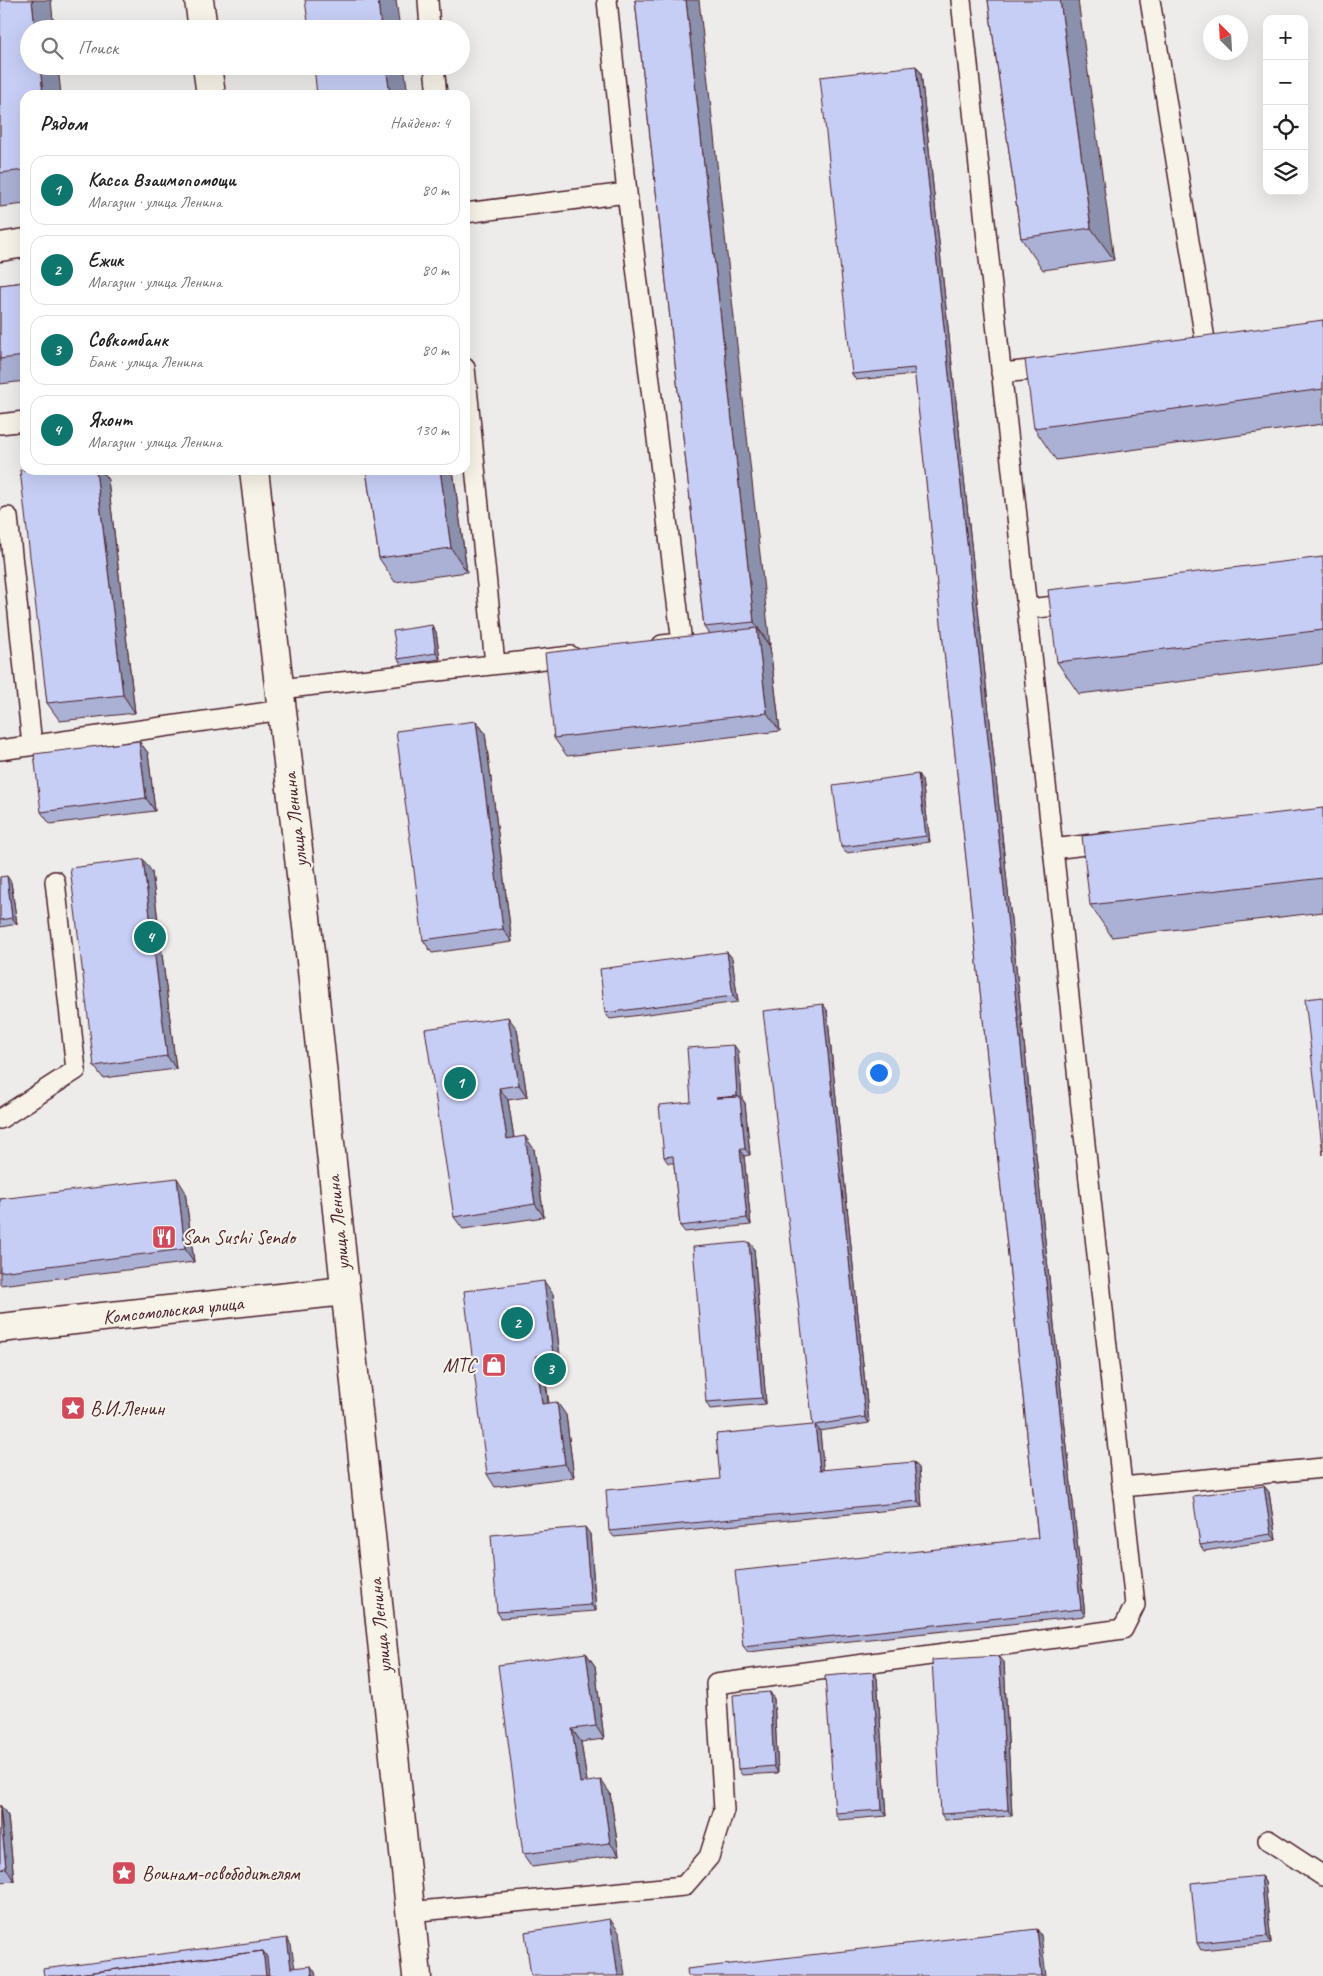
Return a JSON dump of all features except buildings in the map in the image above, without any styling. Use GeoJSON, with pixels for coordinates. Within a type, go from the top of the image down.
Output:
{"type":"FeatureCollection","features":[{"type":"Feature","properties":{"kind":"street"},"geometry":{"type":"LineString","coordinates":[[199,0],[202,20]]}},
{"type":"Feature","properties":{"kind":"street"},"geometry":{"type":"LineString","coordinates":[[208,75],[210,90]]}},
{"type":"Feature","properties":{"kind":"street"},"geometry":{"type":"LineString","coordinates":[[0,247],[20,245]]}},
{"type":"Feature","properties":{"kind":"street","name":"улица Ленина"},"geometry":{"type":"LineString","coordinates":[[255,475],[310,951],[417,1976]]}},
{"type":"Feature","properties":{"kind":"street","name":"Комсомольская улица"},"geometry":{"type":"LineString","coordinates":[[0,1328],[345,1291]]}},
{"type":"Feature","properties":{"kind":"lane"},"geometry":{"type":"LineString","coordinates":[[428,0],[429,20]]}},
{"type":"Feature","properties":{"kind":"lane"},"geometry":{"type":"LineString","coordinates":[[607,0],[628,193],[682,642],[642,647]]}},
{"type":"Feature","properties":{"kind":"lane"},"geometry":{"type":"LineString","coordinates":[[410,1912],[684,1886],[709,1857],[724,1810],[716,1684],[1123,1629],[1134,1605],[961,0]]}},
{"type":"Feature","properties":{"kind":"lane"},"geometry":{"type":"LineString","coordinates":[[1150,0],[1207,352]]}},
{"type":"Feature","properties":{"kind":"lane"},"geometry":{"type":"LineString","coordinates":[[435,75],[436,90]]}},
{"type":"Feature","properties":{"kind":"lane"},"geometry":{"type":"LineString","coordinates":[[470,212],[628,193]]}},
{"type":"Feature","properties":{"kind":"lane"},"geometry":{"type":"LineString","coordinates":[[1187,354],[1226,349]]}},
{"type":"Feature","properties":{"kind":"lane"},"geometry":{"type":"LineString","coordinates":[[1002,373],[1070,366]]}},
{"type":"Feature","properties":{"kind":"lane"},"geometry":{"type":"LineString","coordinates":[[470,417],[495,664]]}},
{"type":"Feature","properties":{"kind":"lane"},"geometry":{"type":"LineString","coordinates":[[0,424],[20,422]]}},
{"type":"Feature","properties":{"kind":"lane"},"geometry":{"type":"LineString","coordinates":[[8,517],[32,745]]}},
{"type":"Feature","properties":{"kind":"lane"},"geometry":{"type":"LineString","coordinates":[[1027,609],[1096,602]]}},
{"type":"Feature","properties":{"kind":"lane"},"geometry":{"type":"LineString","coordinates":[[0,750],[495,664],[584,654]]}},
{"type":"Feature","properties":{"kind":"lane"},"geometry":{"type":"LineString","coordinates":[[1053,849],[1130,839]]}},
{"type":"Feature","properties":{"kind":"lane"},"geometry":{"type":"LineString","coordinates":[[0,1119],[76,1070],[55,882]]}},
{"type":"Feature","properties":{"kind":"lane"},"geometry":{"type":"LineString","coordinates":[[1122,1486],[1323,1469]]}},
{"type":"Feature","properties":{"kind":"lane"},"geometry":{"type":"LineString","coordinates":[[1268,1840],[1323,1876]]}},
{"type":"Feature","properties":{"kind":"place","name":"Яхонт"},"geometry":{"type":"Point","coordinates":[150,937]}},
{"type":"Feature","properties":{"kind":"place","name":"Касса Взаимопомощи"},"geometry":{"type":"Point","coordinates":[460,1083]}},
{"type":"Feature","properties":{"kind":"place","name":"San Sushi Sendo"},"geometry":{"type":"Point","coordinates":[164,1237]}},
{"type":"Feature","properties":{"kind":"place","name":"Ежик"},"geometry":{"type":"Point","coordinates":[517,1323]}},
{"type":"Feature","properties":{"kind":"place","name":"МТС"},"geometry":{"type":"Point","coordinates":[494,1365]}},
{"type":"Feature","properties":{"kind":"place","name":"Совкомбанк"},"geometry":{"type":"Point","coordinates":[550,1369]}},
{"type":"Feature","properties":{"kind":"place","name":"В.И.Ленин"},"geometry":{"type":"Point","coordinates":[73,1408]}},
{"type":"Feature","properties":{"kind":"place","name":"Воинам-освободителям"},"geometry":{"type":"Point","coordinates":[124,1873]}}]}
